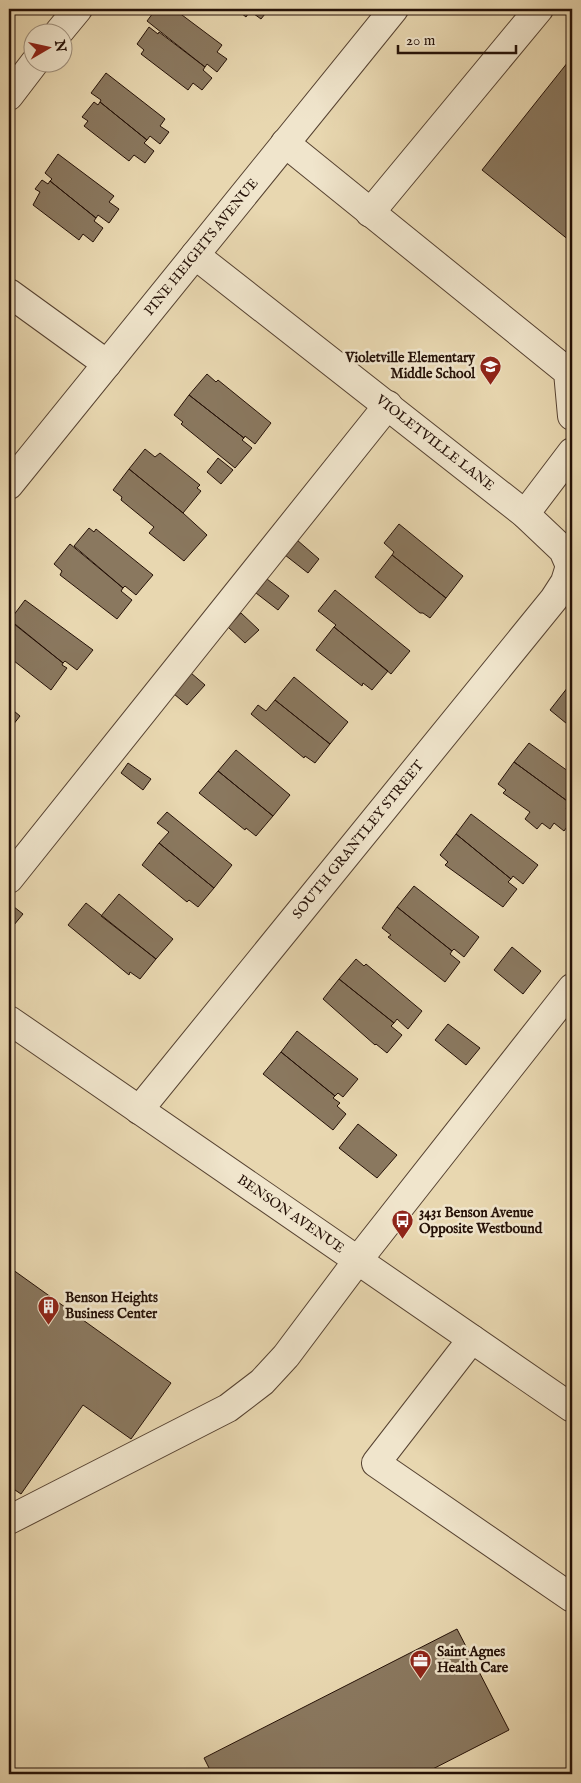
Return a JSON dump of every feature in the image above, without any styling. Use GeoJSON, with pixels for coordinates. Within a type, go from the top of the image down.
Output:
{"type":"FeatureCollection","features":[{"type":"Feature","properties":{"kind":"street"},"geometry":{"type":"LineString","coordinates":[[67,22],[78,9]]}},
{"type":"Feature","properties":{"kind":"street","name":"PINE HEIGHTS AVENUE"},"geometry":{"type":"LineString","coordinates":[[9,486],[394,9]]}},
{"type":"Feature","properties":{"kind":"street"},"geometry":{"type":"LineString","coordinates":[[370,213],[539,9]]}},
{"type":"Feature","properties":{"kind":"street"},"geometry":{"type":"LineString","coordinates":[[9,96],[28,72]]}},
{"type":"Feature","properties":{"kind":"street"},"geometry":{"type":"LineString","coordinates":[[285,143],[568,372],[572,416]]}},
{"type":"Feature","properties":{"kind":"street","name":"VIOLETVILLE LANE"},"geometry":{"type":"LineString","coordinates":[[195,255],[525,514],[563,550],[570,566]]}},
{"type":"Feature","properties":{"kind":"street"},"geometry":{"type":"LineString","coordinates":[[9,293],[107,364]]}},
{"type":"Feature","properties":{"kind":"street"},"geometry":{"type":"LineString","coordinates":[[9,878],[388,405]]}},
{"type":"Feature","properties":{"kind":"street"},"geometry":{"type":"LineString","coordinates":[[525,514],[572,452]]}},
{"type":"Feature","properties":{"kind":"street","name":"SOUTH GRANTLEY STREET"},"geometry":{"type":"LineString","coordinates":[[139,1110],[554,599],[565,582],[570,566]]}},
{"type":"Feature","properties":{"kind":"street"},"geometry":{"type":"LineString","coordinates":[[9,1520],[228,1408],[262,1382],[286,1356],[358,1260],[572,988]]}},
{"type":"Feature","properties":{"kind":"street","name":"BENSON AVENUE"},"geometry":{"type":"LineString","coordinates":[[9,1020],[572,1408]]}},
{"type":"Feature","properties":{"kind":"street"},"geometry":{"type":"LineString","coordinates":[[472,1339],[376,1463],[572,1598]]}},
{"type":"Feature","properties":{"kind":"building"},"geometry":{"type":"Polygon","coordinates":[[[156,9],[174,9],[222,45],[217,52],[227,59],[217,72],[207,64],[205,67],[147,21],[156,9]]]}},
{"type":"Feature","properties":{"kind":"building"},"geometry":{"type":"Polygon","coordinates":[[[236,9],[269,9],[261,19],[250,11],[246,17],[236,9]]]}},
{"type":"Feature","properties":{"kind":"building"},"geometry":{"type":"Polygon","coordinates":[[[149,27],[158,34],[159,32],[205,67],[203,70],[212,78],[202,90],[193,83],[188,90],[141,54],[144,50],[137,44],[149,27]]]}},
{"type":"Feature","properties":{"kind":"building"},"geometry":{"type":"Polygon","coordinates":[[[572,57],[572,238],[570,241],[482,170],[572,57]]]}},
{"type":"Feature","properties":{"kind":"building"},"geometry":{"type":"Polygon","coordinates":[[[106,73],[165,119],[160,126],[169,132],[160,144],[150,136],[147,140],[91,93],[106,73]]]}},
{"type":"Feature","properties":{"kind":"building"},"geometry":{"type":"Polygon","coordinates":[[[94,102],[98,105],[100,102],[147,140],[144,143],[154,151],[145,163],[134,155],[129,161],[84,126],[88,121],[82,117],[94,102]]]}},
{"type":"Feature","properties":{"kind":"building"},"geometry":{"type":"Polygon","coordinates":[[[58,154],[114,196],[109,202],[119,209],[109,223],[98,215],[96,218],[50,181],[52,179],[45,173],[58,154]]]}},
{"type":"Feature","properties":{"kind":"building"},"geometry":{"type":"Polygon","coordinates":[[[42,180],[48,184],[50,181],[96,218],[94,221],[103,228],[93,242],[83,234],[79,240],[33,205],[40,192],[35,189],[42,180]]]}},
{"type":"Feature","properties":{"kind":"building"},"geometry":{"type":"Polygon","coordinates":[[[207,374],[216,382],[218,380],[271,423],[255,444],[245,436],[244,438],[189,395],[207,374]]]}},
{"type":"Feature","properties":{"kind":"building"},"geometry":{"type":"Polygon","coordinates":[[[189,395],[244,438],[242,440],[252,448],[235,468],[181,424],[183,422],[174,415],[189,395]]]}},
{"type":"Feature","properties":{"kind":"building"},"geometry":{"type":"Polygon","coordinates":[[[145,449],[155,457],[160,453],[200,485],[197,488],[201,491],[183,513],[129,469],[145,449]]]}},
{"type":"Feature","properties":{"kind":"building"},"geometry":{"type":"Polygon","coordinates":[[[218,458],[233,470],[221,484],[207,472],[218,458]]]}},
{"type":"Feature","properties":{"kind":"building"},"geometry":{"type":"Polygon","coordinates":[[[129,469],[207,535],[184,561],[149,533],[154,527],[121,500],[122,497],[113,490],[129,469]]]}},
{"type":"Feature","properties":{"kind":"building"},"geometry":{"type":"Polygon","coordinates":[[[399,524],[463,576],[446,598],[392,555],[394,552],[384,543],[399,524]]]}},
{"type":"Feature","properties":{"kind":"building"},"geometry":{"type":"Polygon","coordinates":[[[89,528],[94,532],[96,529],[153,575],[136,595],[125,586],[123,588],[74,546],[89,528]]]}},
{"type":"Feature","properties":{"kind":"building"},"geometry":{"type":"Polygon","coordinates":[[[297,540],[319,559],[308,573],[285,555],[297,540]]]}},
{"type":"Feature","properties":{"kind":"building"},"geometry":{"type":"Polygon","coordinates":[[[70,544],[123,588],[121,591],[132,600],[117,619],[60,575],[62,571],[54,564],[70,544]]]}},
{"type":"Feature","properties":{"kind":"building"},"geometry":{"type":"Polygon","coordinates":[[[392,555],[446,598],[430,618],[420,613],[375,577],[392,555]]]}},
{"type":"Feature","properties":{"kind":"building"},"geometry":{"type":"Polygon","coordinates":[[[267,579],[289,596],[278,610],[256,593],[267,579]]]}},
{"type":"Feature","properties":{"kind":"building"},"geometry":{"type":"Polygon","coordinates":[[[335,590],[410,651],[391,674],[334,627],[336,625],[318,611],[335,590]]]}},
{"type":"Feature","properties":{"kind":"building"},"geometry":{"type":"Polygon","coordinates":[[[25,600],[93,650],[77,670],[65,661],[63,663],[10,620],[25,600]]]}},
{"type":"Feature","properties":{"kind":"building"},"geometry":{"type":"Polygon","coordinates":[[[241,613],[259,630],[245,643],[228,627],[241,613]]]}},
{"type":"Feature","properties":{"kind":"building"},"geometry":{"type":"Polygon","coordinates":[[[9,620],[67,668],[51,690],[9,657],[9,620]]]}},
{"type":"Feature","properties":{"kind":"building"},"geometry":{"type":"Polygon","coordinates":[[[334,627],[388,671],[372,690],[363,683],[362,686],[316,650],[334,627]]]}},
{"type":"Feature","properties":{"kind":"building"},"geometry":{"type":"Polygon","coordinates":[[[191,673],[205,685],[187,705],[174,694],[191,673]]]}},
{"type":"Feature","properties":{"kind":"building"},"geometry":{"type":"Polygon","coordinates":[[[294,677],[348,722],[330,744],[275,700],[294,677]]]}},
{"type":"Feature","properties":{"kind":"building"},"geometry":{"type":"Polygon","coordinates":[[[568,687],[572,691],[572,728],[550,710],[568,687]]]}},
{"type":"Feature","properties":{"kind":"building"},"geometry":{"type":"Polygon","coordinates":[[[275,700],[330,744],[315,763],[305,756],[304,758],[251,714],[258,705],[266,711],[275,700]]]}},
{"type":"Feature","properties":{"kind":"building"},"geometry":{"type":"Polygon","coordinates":[[[9,707],[20,716],[9,730],[9,707]]]}},
{"type":"Feature","properties":{"kind":"building"},"geometry":{"type":"Polygon","coordinates":[[[529,743],[572,774],[572,800],[570,803],[514,762],[529,743]]]}},
{"type":"Feature","properties":{"kind":"building"},"geometry":{"type":"Polygon","coordinates":[[[236,750],[290,795],[273,816],[218,771],[236,750]]]}},
{"type":"Feature","properties":{"kind":"building"},"geometry":{"type":"Polygon","coordinates":[[[514,762],[570,803],[566,809],[572,813],[572,820],[564,831],[554,823],[550,829],[542,823],[537,829],[525,819],[530,812],[503,793],[506,790],[498,784],[514,762]]]}},
{"type":"Feature","properties":{"kind":"building"},"geometry":{"type":"Polygon","coordinates":[[[128,763],[151,779],[143,790],[121,773],[128,763]]]}},
{"type":"Feature","properties":{"kind":"building"},"geometry":{"type":"Polygon","coordinates":[[[218,771],[273,816],[256,836],[246,828],[245,830],[199,793],[218,771]]]}},
{"type":"Feature","properties":{"kind":"building"},"geometry":{"type":"Polygon","coordinates":[[[167,812],[232,865],[214,888],[159,843],[169,832],[157,823],[167,812]]]}},
{"type":"Feature","properties":{"kind":"building"},"geometry":{"type":"Polygon","coordinates":[[[471,814],[538,865],[523,884],[513,876],[511,879],[456,834],[471,814]]]}},
{"type":"Feature","properties":{"kind":"building"},"geometry":{"type":"Polygon","coordinates":[[[456,834],[511,879],[508,882],[517,889],[503,907],[445,865],[448,862],[440,855],[456,834]]]}},
{"type":"Feature","properties":{"kind":"building"},"geometry":{"type":"Polygon","coordinates":[[[159,843],[214,888],[198,907],[189,900],[187,902],[142,865],[159,843]]]}},
{"type":"Feature","properties":{"kind":"building"},"geometry":{"type":"Polygon","coordinates":[[[414,886],[479,937],[464,957],[454,949],[452,951],[397,907],[414,886]]]}},
{"type":"Feature","properties":{"kind":"building"},"geometry":{"type":"Polygon","coordinates":[[[119,894],[173,939],[156,959],[101,916],[119,894]]]}},
{"type":"Feature","properties":{"kind":"building"},"geometry":{"type":"Polygon","coordinates":[[[9,903],[23,914],[9,931],[9,903]]]}},
{"type":"Feature","properties":{"kind":"building"},"geometry":{"type":"Polygon","coordinates":[[[86,903],[156,959],[140,979],[130,972],[129,975],[68,925],[86,903]]]}},
{"type":"Feature","properties":{"kind":"building"},"geometry":{"type":"Polygon","coordinates":[[[397,907],[452,951],[450,954],[460,962],[445,982],[388,937],[391,935],[382,928],[397,907]]]}},
{"type":"Feature","properties":{"kind":"building"},"geometry":{"type":"Polygon","coordinates":[[[512,947],[541,971],[523,994],[494,970],[512,947]]]}},
{"type":"Feature","properties":{"kind":"building"},"geometry":{"type":"Polygon","coordinates":[[[356,959],[364,966],[366,964],[422,1011],[408,1029],[397,1019],[394,1023],[339,979],[356,959]]]}},
{"type":"Feature","properties":{"kind":"building"},"geometry":{"type":"Polygon","coordinates":[[[339,979],[394,1023],[391,1026],[402,1035],[387,1053],[375,1045],[323,999],[339,979]]]}},
{"type":"Feature","properties":{"kind":"building"},"geometry":{"type":"Polygon","coordinates":[[[448,1024],[480,1048],[466,1065],[435,1040],[448,1024]]]}},
{"type":"Feature","properties":{"kind":"building"},"geometry":{"type":"Polygon","coordinates":[[[297,1031],[358,1079],[343,1097],[338,1093],[335,1096],[281,1052],[297,1031]]]}},
{"type":"Feature","properties":{"kind":"building"},"geometry":{"type":"Polygon","coordinates":[[[281,1052],[335,1096],[333,1098],[340,1103],[337,1106],[346,1114],[333,1130],[263,1074],[281,1052]]]}},
{"type":"Feature","properties":{"kind":"building"},"geometry":{"type":"Polygon","coordinates":[[[358,1124],[397,1155],[377,1178],[339,1148],[358,1124]]]}},
{"type":"Feature","properties":{"kind":"building","name":"Benson Heights Business Center"},"geometry":{"type":"Polygon","coordinates":[[[9,1267],[171,1383],[131,1439],[83,1405],[21,1494],[9,1486],[9,1267]]]}},
{"type":"Feature","properties":{"kind":"building","name":"Saint Agnes Health Care"},"geometry":{"type":"Polygon","coordinates":[[[457,1629],[509,1730],[423,1774],[212,1774],[204,1758],[457,1629]]]}},
{"type":"Feature","properties":{"kind":"place","name":"Violetville Elementary Middle School"},"geometry":{"type":"Point","coordinates":[491,385]}},
{"type":"Feature","properties":{"kind":"place","name":"3431 Benson Avenue Opposite Westbound"},"geometry":{"type":"Point","coordinates":[403,1240]}},
{"type":"Feature","properties":{"kind":"place","name":"Benson Heights Business Center"},"geometry":{"type":"Point","coordinates":[49,1325]}},
{"type":"Feature","properties":{"kind":"place","name":"Saint Agnes Health Care"},"geometry":{"type":"Point","coordinates":[421,1679]}}]}
